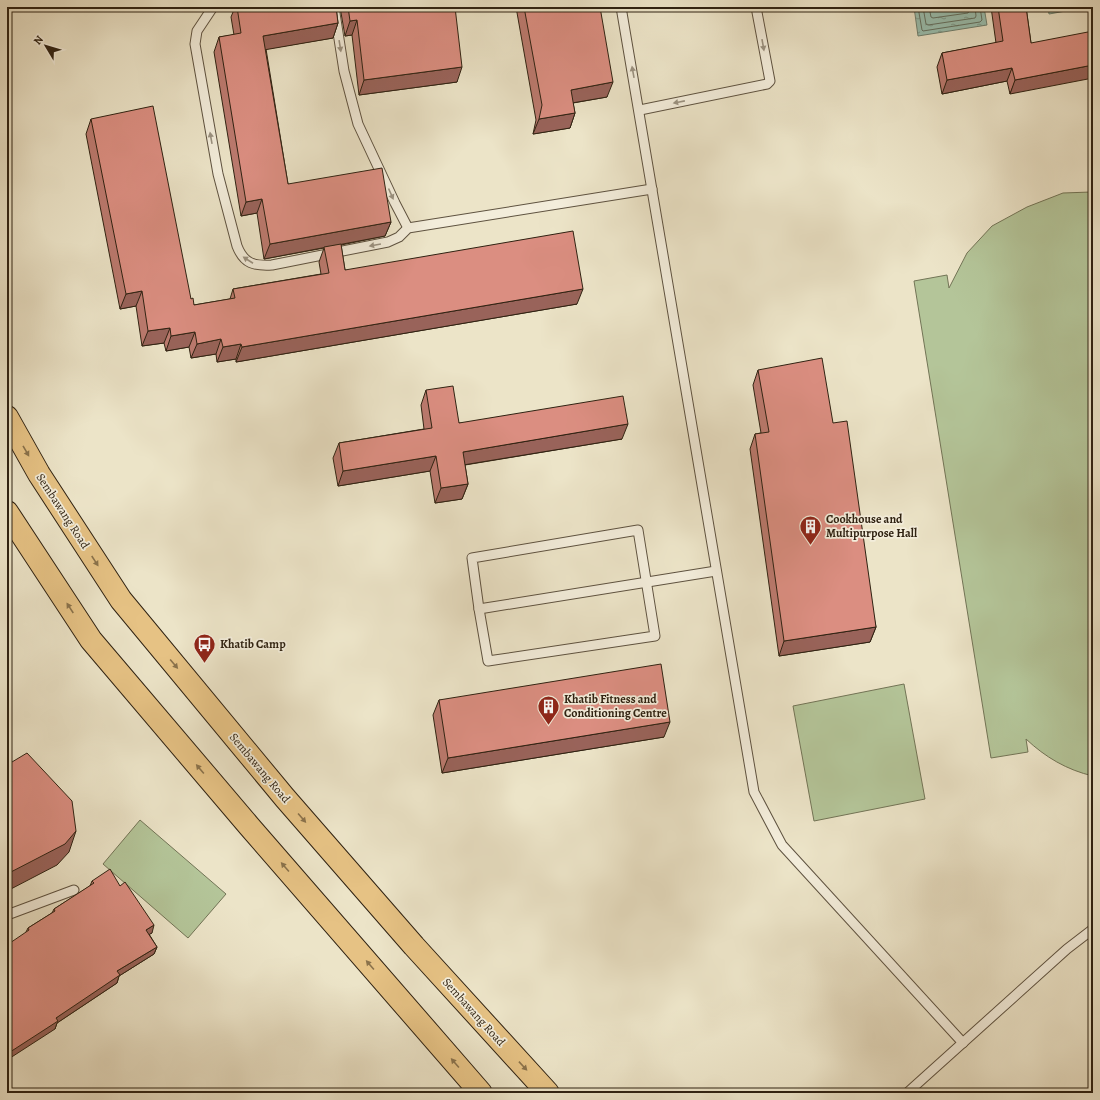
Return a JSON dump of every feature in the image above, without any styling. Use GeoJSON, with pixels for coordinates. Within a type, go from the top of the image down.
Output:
{"type":"FeatureCollection","features":[{"type":"Feature","properties":{"kind":"main road","name":"Sembawang Road"},"geometry":{"type":"LineString","coordinates":[[7,417],[39,474],[121,600],[285,798],[414,946],[548,1093]]}},
{"type":"Feature","properties":{"kind":"main road"},"geometry":{"type":"LineString","coordinates":[[7,512],[91,640],[249,826],[481,1093]]}},
{"type":"Feature","properties":{"kind":"lane"},"geometry":{"type":"LineString","coordinates":[[213,7],[197,31],[195,44],[218,174],[236,246],[240,254],[257,266],[272,265],[388,242],[399,237],[408,228],[652,189]]}},
{"type":"Feature","properties":{"kind":"lane"},"geometry":{"type":"LineString","coordinates":[[334,7],[344,72],[358,124],[408,228]]}},
{"type":"Feature","properties":{"kind":"lane"},"geometry":{"type":"LineString","coordinates":[[621,7],[640,110],[754,792],[782,845],[963,1043]]}},
{"type":"Feature","properties":{"kind":"lane"},"geometry":{"type":"LineString","coordinates":[[640,110],[767,84],[770,81],[756,7]]}},
{"type":"Feature","properties":{"kind":"lane"},"geometry":{"type":"LineString","coordinates":[[638,530],[655,636],[488,662],[479,609],[472,558],[638,530]]}},
{"type":"Feature","properties":{"kind":"lane"},"geometry":{"type":"LineString","coordinates":[[479,609],[716,571]]}},
{"type":"Feature","properties":{"kind":"lane"},"geometry":{"type":"LineString","coordinates":[[7,915],[74,890]]}},
{"type":"Feature","properties":{"kind":"lane"},"geometry":{"type":"LineString","coordinates":[[907,1093],[1067,949],[1093,929]]}},
{"type":"Feature","properties":{"kind":"shaded area"},"geometry":{"type":"Polygon","coordinates":[[[1093,192],[1093,776],[1074,770],[1057,762],[1041,752],[1026,739],[1028,752],[991,758],[914,281],[947,275],[949,288],[967,253],[992,226],[1027,207],[1063,193],[1093,192]]]}},
{"type":"Feature","properties":{"kind":"shaded area"},"geometry":{"type":"Polygon","coordinates":[[[904,684],[925,799],[814,821],[793,706],[904,684]]]}},
{"type":"Feature","properties":{"kind":"shaded area"},"geometry":{"type":"Polygon","coordinates":[[[140,820],[226,894],[188,938],[103,864],[140,820]]]}},
{"type":"Feature","properties":{"kind":"water"},"geometry":{"type":"Polygon","coordinates":[[[914,7],[984,7],[987,25],[918,36],[914,7]]]}},
{"type":"Feature","properties":{"kind":"water"},"geometry":{"type":"Polygon","coordinates":[[[1048,7],[1088,7],[1049,14],[1048,7]]]}},
{"type":"Feature","properties":{"kind":"building"},"geometry":{"type":"Polygon","coordinates":[[[237,7],[336,7],[338,23],[263,36],[288,184],[382,168],[391,222],[270,244],[262,199],[246,202],[219,37],[241,33],[237,7]]]}},
{"type":"Feature","properties":{"kind":"building"},"geometry":{"type":"Polygon","coordinates":[[[348,7],[455,7],[462,67],[364,80],[357,20],[350,21],[348,7]]]}},
{"type":"Feature","properties":{"kind":"building"},"geometry":{"type":"Polygon","coordinates":[[[524,7],[600,7],[613,82],[571,90],[575,113],[539,119],[542,105],[524,7]]]}},
{"type":"Feature","properties":{"kind":"building"},"geometry":{"type":"Polygon","coordinates":[[[998,7],[1026,7],[1031,43],[1093,31],[1093,65],[1015,80],[1012,68],[947,80],[942,53],[1003,41],[998,7]]]}},
{"type":"Feature","properties":{"kind":"building"},"geometry":{"type":"Polygon","coordinates":[[[153,106],[191,299],[193,298],[194,305],[235,298],[233,289],[329,273],[324,247],[341,244],[345,270],[573,231],[583,289],[242,347],[241,344],[223,347],[221,339],[197,344],[195,332],[171,336],[170,328],[148,331],[142,291],[126,294],[91,119],[153,106]]]}},
{"type":"Feature","properties":{"kind":"building","name":"Cookhouse and Multipurpose Hall"},"geometry":{"type":"Polygon","coordinates":[[[822,358],[833,423],[847,421],[876,627],[784,641],[755,434],[769,432],[758,370],[822,358]]]}},
{"type":"Feature","properties":{"kind":"building"},"geometry":{"type":"Polygon","coordinates":[[[453,386],[459,423],[623,396],[628,424],[463,452],[468,484],[441,488],[436,456],[343,471],[339,443],[432,428],[426,390],[453,386]]]}},
{"type":"Feature","properties":{"kind":"building","name":"Khatib Fitness and Conditioning Centre"},"geometry":{"type":"Polygon","coordinates":[[[661,664],[670,722],[448,758],[439,700],[661,664]]]}},
{"type":"Feature","properties":{"kind":"building"},"geometry":{"type":"Polygon","coordinates":[[[27,753],[72,801],[76,831],[65,844],[7,874],[7,765],[27,753]]]}},
{"type":"Feature","properties":{"kind":"building"},"geometry":{"type":"Polygon","coordinates":[[[110,869],[120,886],[125,882],[154,925],[146,930],[157,947],[117,971],[120,975],[56,1018],[58,1021],[7,1054],[7,945],[29,930],[28,928],[55,911],[54,909],[94,883],[92,881],[110,869]]]}},
{"type":"Feature","properties":{"kind":"place","name":"Cookhouse and Multipurpose Hall"},"geometry":{"type":"Point","coordinates":[810,546]}},
{"type":"Feature","properties":{"kind":"place","name":"Khatib Camp"},"geometry":{"type":"Point","coordinates":[204,664]}},
{"type":"Feature","properties":{"kind":"place","name":"Khatib Fitness and Conditioning Centre"},"geometry":{"type":"Point","coordinates":[549,726]}}]}
